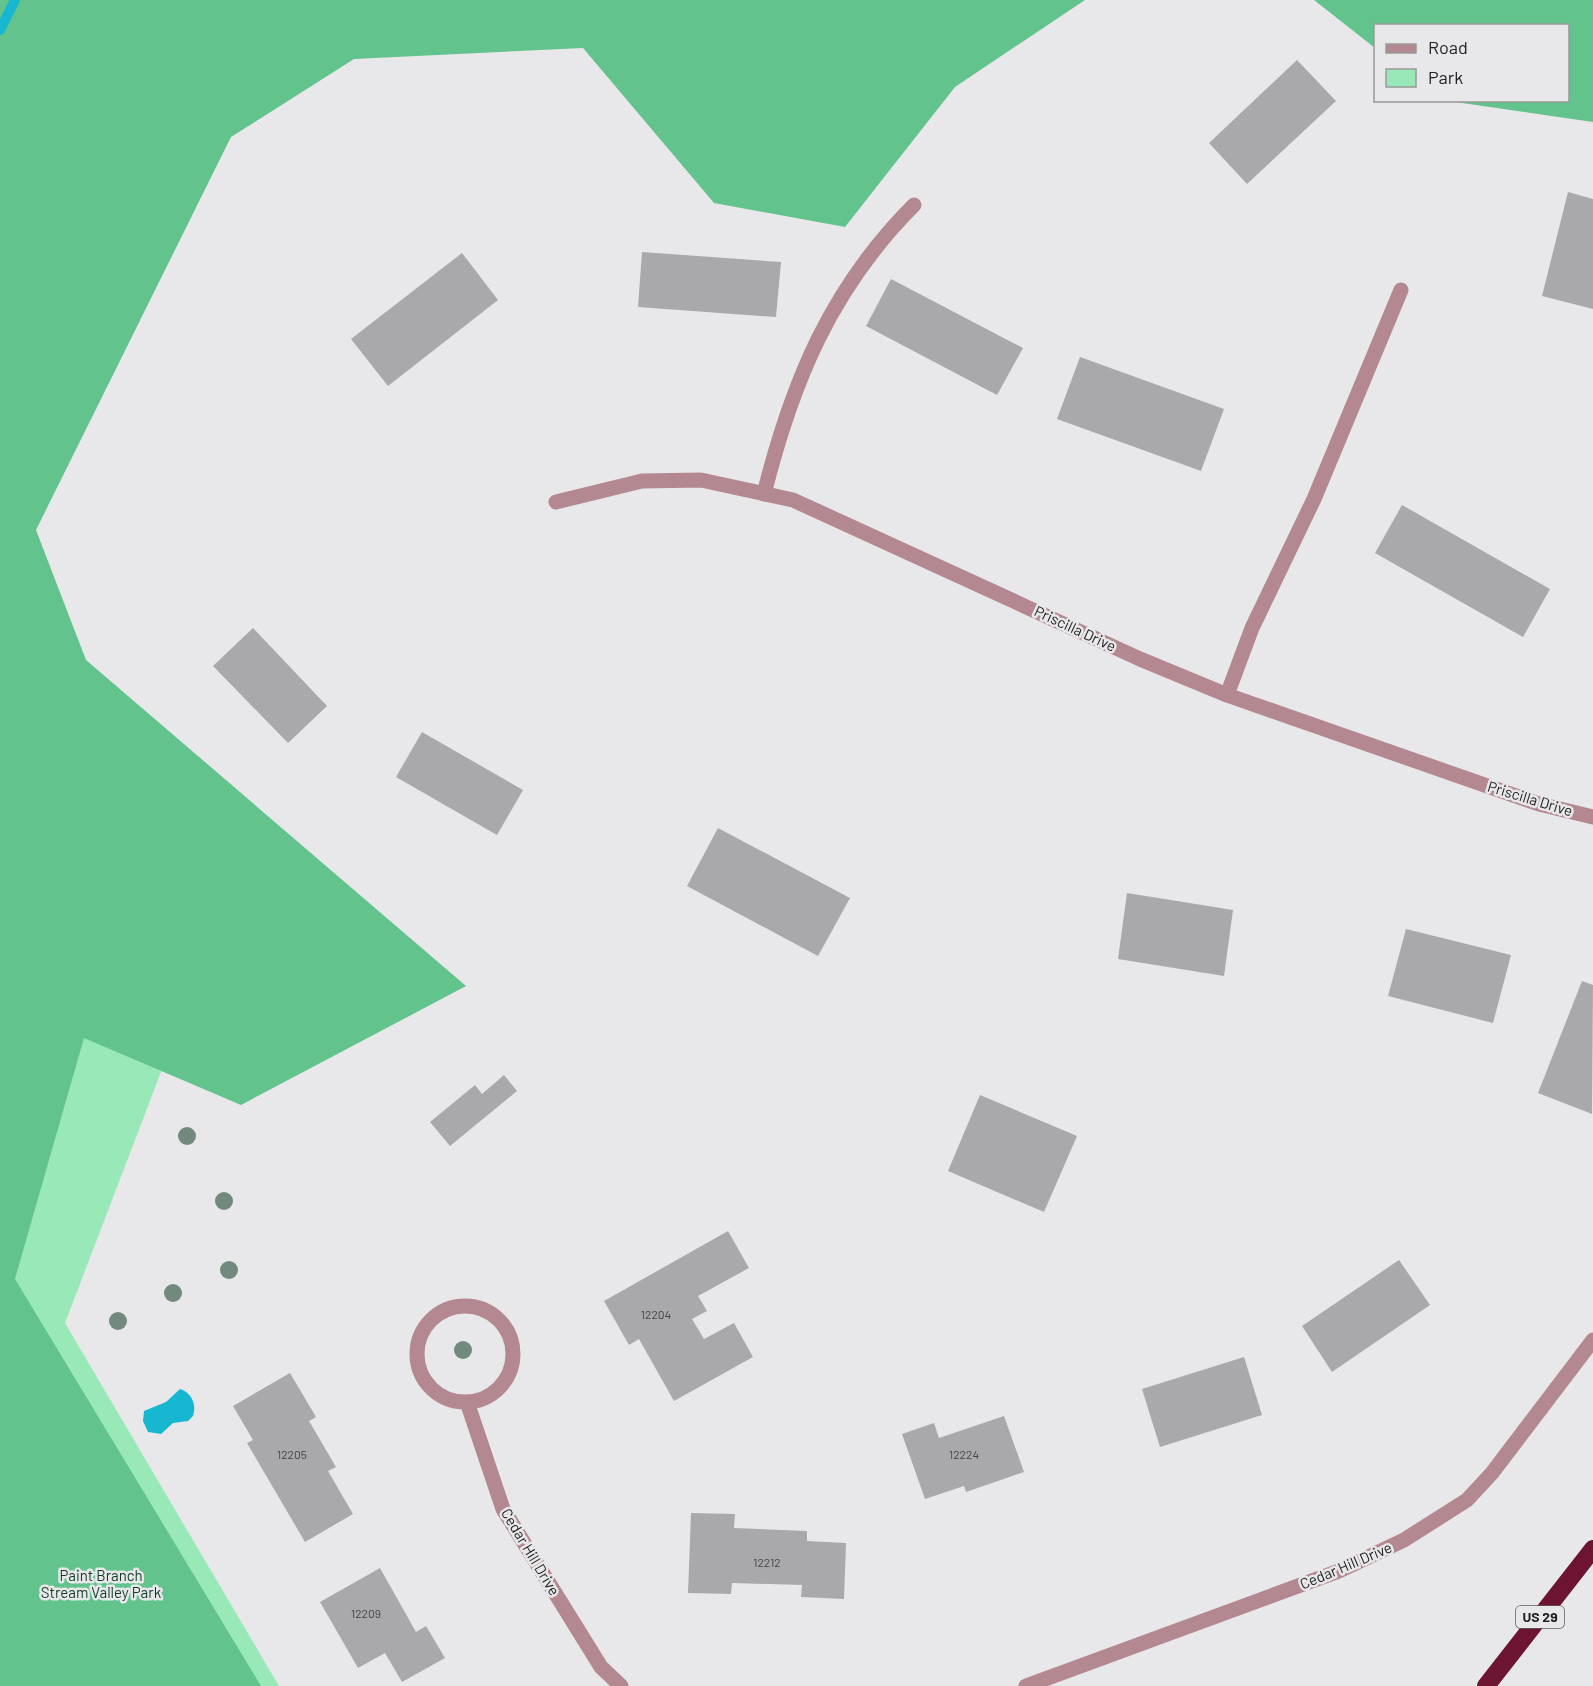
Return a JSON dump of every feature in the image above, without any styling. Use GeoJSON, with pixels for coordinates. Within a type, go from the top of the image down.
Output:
{"type":"FeatureCollection","features":[{"type":"Feature","properties":{"kind":"highway","name":"US 29"},"geometry":{"type":"LineString","coordinates":[[1486,1686],[1593,1549]]}},
{"type":"Feature","properties":{"kind":"street"},"geometry":{"type":"LineString","coordinates":[[764,494],[779,436],[798,382],[822,330],[855,274],[880,238],[914,205]]}},
{"type":"Feature","properties":{"kind":"street"},"geometry":{"type":"LineString","coordinates":[[1227,695],[1252,628],[1314,499],[1401,290]]}},
{"type":"Feature","properties":{"kind":"street","name":"Priscilla Drive"},"geometry":{"type":"LineString","coordinates":[[556,502],[642,481],[700,480],[793,500],[1140,659],[1227,695],[1539,804],[1593,816]]}},
{"type":"Feature","properties":{"kind":"street"},"geometry":{"type":"LineString","coordinates":[[463,1306],[478,1308],[497,1319],[510,1338],[513,1352],[511,1367],[505,1381],[489,1396],[467,1402],[439,1394],[427,1384],[420,1371],[417,1357],[419,1342],[425,1328],[435,1317],[463,1306]]}},
{"type":"Feature","properties":{"kind":"street","name":"Cedar Hill Drive"},"geometry":{"type":"LineString","coordinates":[[1026,1686],[1339,1571],[1404,1540],[1467,1500],[1492,1473],[1593,1340]]}},
{"type":"Feature","properties":{"kind":"street","name":"Cedar Hill Drive"},"geometry":{"type":"LineString","coordinates":[[467,1402],[503,1509],[601,1667],[621,1686]]}},
{"type":"Feature","properties":{"kind":"green space"},"geometry":{"type":"Polygon","coordinates":[[[0,0],[1085,0],[955,87],[845,227],[714,203],[583,48],[354,59],[231,137],[36,530],[86,660],[466,986],[241,1105],[84,1038],[15,1279],[261,1686],[0,1686],[0,0]]]}},
{"type":"Feature","properties":{"kind":"green space"},"geometry":{"type":"Polygon","coordinates":[[[1314,0],[1593,0],[1593,122],[1455,102],[1569,102],[1569,24],[1374,24],[1374,47],[1314,0]]]}},
{"type":"Feature","properties":{"kind":"green space","name":"Paint Branch Stream Valley Park"},"geometry":{"type":"Polygon","coordinates":[[[0,998],[171,1046],[65,1323],[279,1686],[0,1686],[0,998]]]}},
{"type":"Feature","properties":{"kind":"water"},"geometry":{"type":"Polygon","coordinates":[[[180,1389],[188,1393],[192,1400],[193,1416],[188,1421],[173,1423],[161,1434],[148,1432],[143,1421],[144,1411],[166,1402],[180,1389]]]}},
{"type":"Feature","properties":{"kind":"building"},"geometry":{"type":"Polygon","coordinates":[[[1297,60],[1336,101],[1247,184],[1209,143],[1297,60]]]}},
{"type":"Feature","properties":{"kind":"building"},"geometry":{"type":"Polygon","coordinates":[[[1568,192],[1593,199],[1593,309],[1542,296],[1568,192]]]}},
{"type":"Feature","properties":{"kind":"building"},"geometry":{"type":"Polygon","coordinates":[[[642,252],[781,262],[776,317],[638,307],[642,252]]]}},
{"type":"Feature","properties":{"kind":"building"},"geometry":{"type":"Polygon","coordinates":[[[462,253],[498,300],[388,386],[351,339],[462,253]]]}},
{"type":"Feature","properties":{"kind":"building"},"geometry":{"type":"Polygon","coordinates":[[[891,279],[1023,348],[997,395],[866,326],[891,279]]]}},
{"type":"Feature","properties":{"kind":"building"},"geometry":{"type":"Polygon","coordinates":[[[1080,357],[1224,409],[1201,471],[1057,419],[1080,357]]]}},
{"type":"Feature","properties":{"kind":"building"},"geometry":{"type":"Polygon","coordinates":[[[1402,505],[1550,589],[1523,637],[1375,553],[1402,505]]]}},
{"type":"Feature","properties":{"kind":"building"},"geometry":{"type":"Polygon","coordinates":[[[253,628],[327,706],[288,743],[213,666],[253,628]]]}},
{"type":"Feature","properties":{"kind":"building"},"geometry":{"type":"Polygon","coordinates":[[[422,732],[523,790],[497,835],[396,777],[422,732]]]}},
{"type":"Feature","properties":{"kind":"building"},"geometry":{"type":"Polygon","coordinates":[[[718,828],[850,898],[818,956],[687,886],[718,828]]]}},
{"type":"Feature","properties":{"kind":"building"},"geometry":{"type":"Polygon","coordinates":[[[1127,893],[1233,910],[1224,976],[1118,959],[1127,893]]]}},
{"type":"Feature","properties":{"kind":"building"},"geometry":{"type":"Polygon","coordinates":[[[1406,929],[1511,955],[1493,1023],[1388,996],[1406,929]]]}},
{"type":"Feature","properties":{"kind":"building"},"geometry":{"type":"Polygon","coordinates":[[[1582,981],[1593,985],[1592,1114],[1538,1093],[1582,981]]]}},
{"type":"Feature","properties":{"kind":"building"},"geometry":{"type":"Polygon","coordinates":[[[504,1075],[517,1091],[450,1146],[430,1122],[475,1085],[482,1094],[504,1075]]]}},
{"type":"Feature","properties":{"kind":"building"},"geometry":{"type":"Polygon","coordinates":[[[980,1095],[1077,1136],[1044,1212],[948,1171],[980,1095]]]}},
{"type":"Feature","properties":{"kind":"building"},"geometry":{"type":"Polygon","coordinates":[[[728,1231],[749,1268],[698,1296],[707,1311],[692,1319],[704,1339],[734,1323],[753,1357],[674,1401],[639,1339],[629,1345],[604,1301],[728,1231]]]}},
{"type":"Feature","properties":{"kind":"building"},"geometry":{"type":"Polygon","coordinates":[[[1399,1260],[1430,1305],[1332,1372],[1302,1326],[1399,1260]]]}},
{"type":"Feature","properties":{"kind":"building"},"geometry":{"type":"Polygon","coordinates":[[[1244,1357],[1262,1415],[1160,1447],[1142,1389],[1244,1357]]]}},
{"type":"Feature","properties":{"kind":"building"},"geometry":{"type":"Polygon","coordinates":[[[290,1373],[316,1417],[309,1421],[336,1467],[328,1471],[353,1514],[305,1542],[247,1443],[253,1440],[233,1406],[290,1373]]]}},
{"type":"Feature","properties":{"kind":"building"},"geometry":{"type":"Polygon","coordinates":[[[1004,1416],[1024,1472],[966,1492],[964,1486],[925,1499],[902,1434],[934,1423],[939,1438],[1004,1416]]]}},
{"type":"Feature","properties":{"kind":"building"},"geometry":{"type":"Polygon","coordinates":[[[691,1513],[735,1514],[734,1528],[807,1531],[807,1541],[846,1543],[844,1599],[801,1597],[802,1585],[732,1583],[731,1594],[688,1593],[691,1513]]]}},
{"type":"Feature","properties":{"kind":"building"},"geometry":{"type":"Polygon","coordinates":[[[380,1568],[416,1632],[426,1626],[445,1658],[402,1682],[385,1653],[358,1668],[320,1602],[380,1568]]]}},
{"type":"Feature","properties":{"kind":"waterway"},"geometry":{"type":"LineString","coordinates":[[0,30],[15,0]]}}]}
